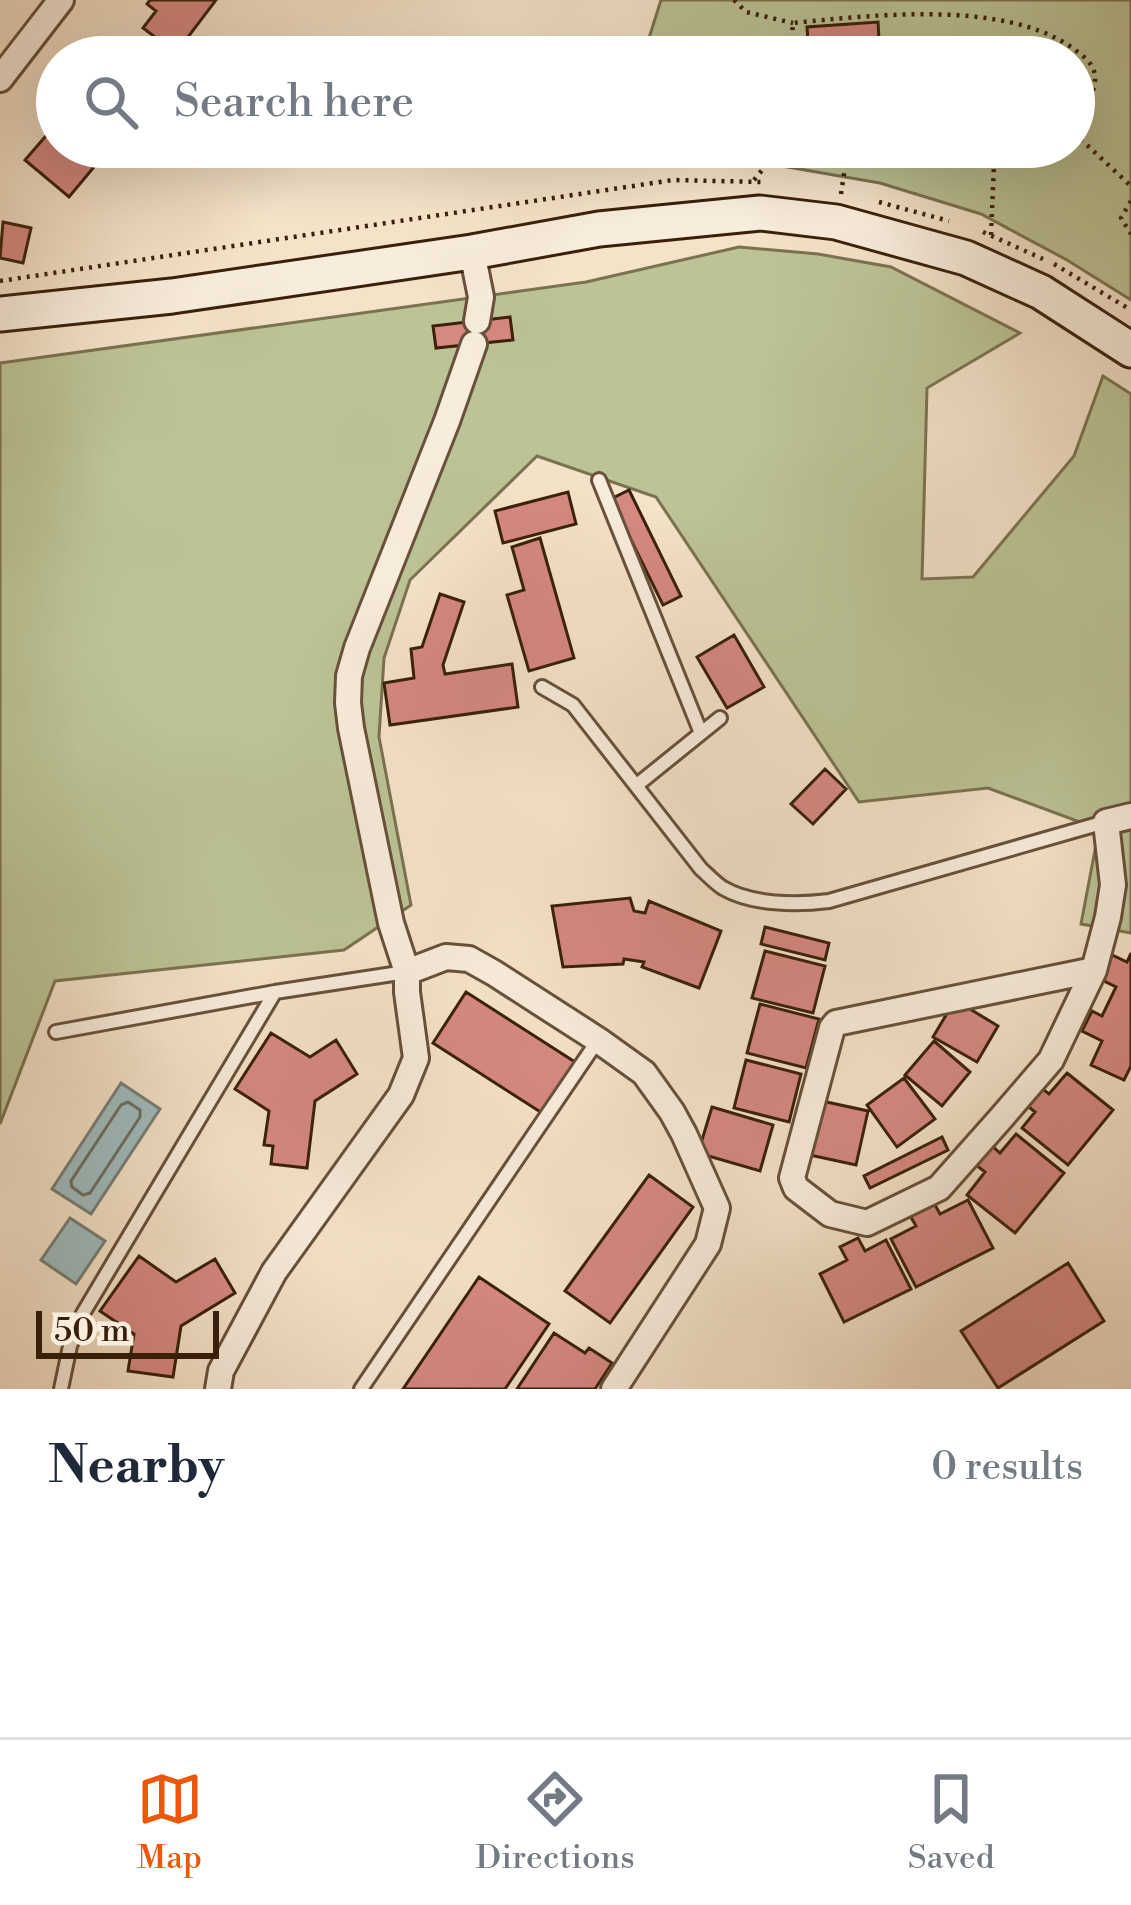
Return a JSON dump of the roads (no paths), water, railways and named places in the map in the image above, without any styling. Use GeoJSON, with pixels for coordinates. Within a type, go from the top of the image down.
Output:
{"type":"FeatureCollection","features":[{"type":"Feature","properties":{"kind":"main road"},"geometry":{"type":"LineString","coordinates":[[0,314],[172,296],[599,230],[760,213],[836,222],[966,258],[1041,292],[1131,350]]}},
{"type":"Feature","properties":{"kind":"street"},"geometry":{"type":"LineString","coordinates":[[0,79],[61,0]]}},
{"type":"Feature","properties":{"kind":"street"},"geometry":{"type":"LineString","coordinates":[[218,1389],[221,1371],[274,1271],[400,1095],[416,1058],[407,972],[392,923],[351,728],[349,676],[447,421],[475,333],[481,297],[472,252]]}},
{"type":"Feature","properties":{"kind":"street"},"geometry":{"type":"LineString","coordinates":[[1094,970],[836,1023],[792,1178],[796,1188],[830,1214],[867,1223],[939,1188],[1052,1060],[1094,970],[1108,917],[1119,819]]}},
{"type":"Feature","properties":{"kind":"street"},"geometry":{"type":"LineString","coordinates":[[407,972],[446,957],[469,959],[644,1073],[672,1112],[717,1208],[708,1244],[614,1389]]}},
{"type":"Feature","properties":{"kind":"lane"},"geometry":{"type":"LineString","coordinates":[[599,480],[700,733]]}},
{"type":"Feature","properties":{"kind":"lane"},"geometry":{"type":"LineString","coordinates":[[542,687],[573,705],[700,869],[725,889],[794,906],[829,901],[1119,819]]}},
{"type":"Feature","properties":{"kind":"lane"},"geometry":{"type":"LineString","coordinates":[[637,785],[720,718]]}},
{"type":"Feature","properties":{"kind":"lane"},"geometry":{"type":"LineString","coordinates":[[56,1031],[407,972]]}},
{"type":"Feature","properties":{"kind":"lane"},"geometry":{"type":"LineString","coordinates":[[61,1389],[82,1315],[275,992]]}},
{"type":"Feature","properties":{"kind":"lane"},"geometry":{"type":"LineString","coordinates":[[361,1389],[598,1040]]}},
{"type":"Feature","properties":{"kind":"water"},"geometry":{"type":"Polygon","coordinates":[[[121,1083],[160,1109],[91,1214],[52,1189],[121,1083]]]}},
{"type":"Feature","properties":{"kind":"water"},"geometry":{"type":"Polygon","coordinates":[[[70,1218],[105,1241],[76,1284],[41,1260],[70,1218]]]}}]}
